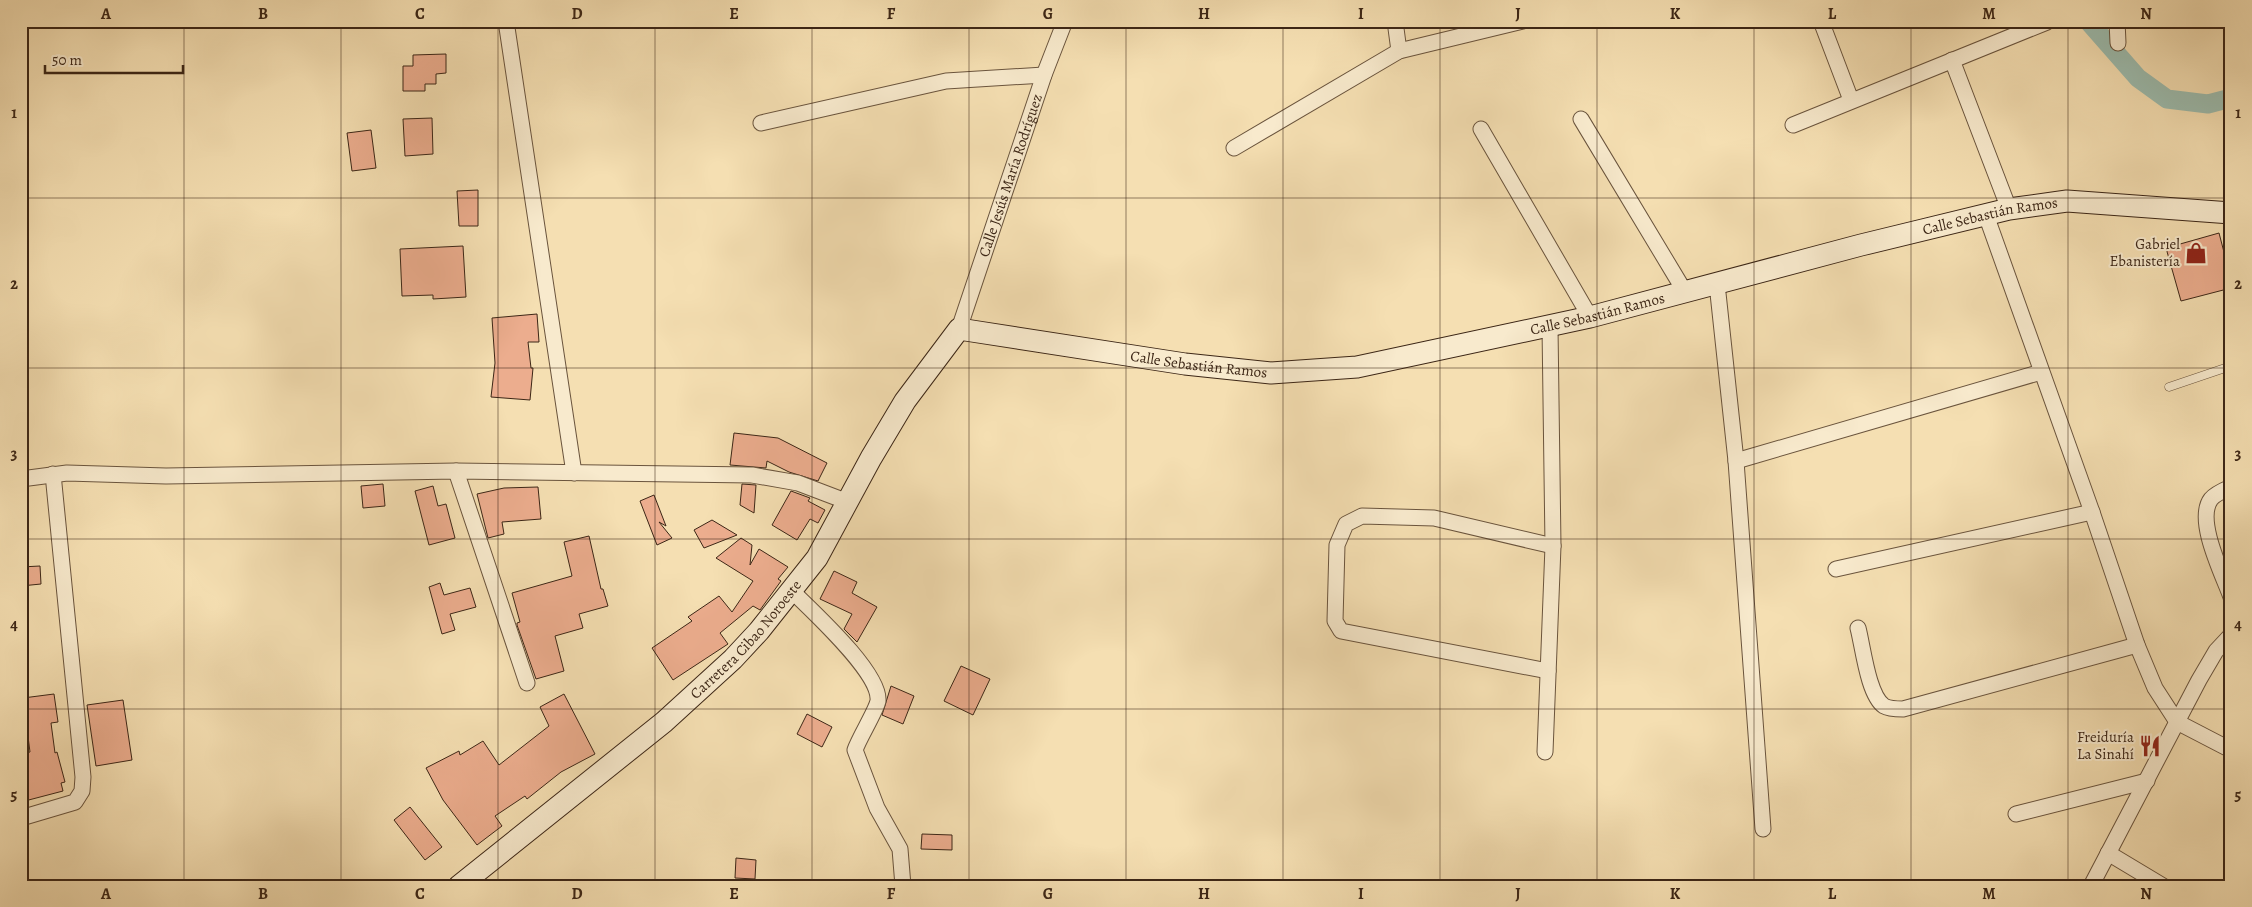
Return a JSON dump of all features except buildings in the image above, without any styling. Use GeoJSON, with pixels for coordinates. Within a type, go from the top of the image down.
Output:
{"type":"FeatureCollection","features":[{"type":"Feature","properties":{"kind":"main road","name":"Calle Sebastián Ramos"},"geometry":{"type":"LineString","coordinates":[[959,329],[1185,364],[1271,373],[1357,367],[1590,318],[1861,245],[2009,209],[2067,201],[2231,213]]}},
{"type":"Feature","properties":{"kind":"main road","name":"Carretera Cibao Noroeste"},"geometry":{"type":"LineString","coordinates":[[459,886],[664,722],[733,660],[792,591],[817,558],[905,401],[959,329]]}},
{"type":"Feature","properties":{"kind":"street"},"geometry":{"type":"LineString","coordinates":[[506,21],[574,473]]}},
{"type":"Feature","properties":{"kind":"street","name":"Calle Jesús María Rodríguez"},"geometry":{"type":"LineString","coordinates":[[959,329],[1044,75],[1065,21]]}},
{"type":"Feature","properties":{"kind":"street"},"geometry":{"type":"LineString","coordinates":[[1395,21],[1399,51]]}},
{"type":"Feature","properties":{"kind":"street"},"geometry":{"type":"LineString","coordinates":[[1234,148],[1399,51],[1523,21]]}},
{"type":"Feature","properties":{"kind":"street"},"geometry":{"type":"LineString","coordinates":[[1821,21],[1851,100]]}},
{"type":"Feature","properties":{"kind":"street"},"geometry":{"type":"LineString","coordinates":[[2117,21],[2118,43]]}},
{"type":"Feature","properties":{"kind":"street"},"geometry":{"type":"LineString","coordinates":[[1793,125],[2047,22]]}},
{"type":"Feature","properties":{"kind":"street"},"geometry":{"type":"LineString","coordinates":[[1952,60],[2009,209]]}},
{"type":"Feature","properties":{"kind":"street"},"geometry":{"type":"LineString","coordinates":[[761,123],[946,81],[1044,75]]}},
{"type":"Feature","properties":{"kind":"street"},"geometry":{"type":"LineString","coordinates":[[1581,119],[1686,292]]}},
{"type":"Feature","properties":{"kind":"street"},"geometry":{"type":"LineString","coordinates":[[1482,129],[1590,318]]}},
{"type":"Feature","properties":{"kind":"street"},"geometry":{"type":"LineString","coordinates":[[1986,215],[2092,512],[2137,645],[2155,688],[2177,722],[2231,750]]}},
{"type":"Feature","properties":{"kind":"street"},"geometry":{"type":"LineString","coordinates":[[1717,284],[1736,461],[1763,829]]}},
{"type":"Feature","properties":{"kind":"street"},"geometry":{"type":"LineString","coordinates":[[1545,752],[1553,546],[1550,327]]}},
{"type":"Feature","properties":{"kind":"street"},"geometry":{"type":"LineString","coordinates":[[1736,461],[2041,372]]}},
{"type":"Feature","properties":{"kind":"street"},"geometry":{"type":"LineString","coordinates":[[456,472],[527,683]]}},
{"type":"Feature","properties":{"kind":"street"},"geometry":{"type":"LineString","coordinates":[[21,479],[67,473],[166,476],[456,472],[752,475],[798,483],[848,502]]}},
{"type":"Feature","properties":{"kind":"street"},"geometry":{"type":"LineString","coordinates":[[21,818],[75,802],[82,791],[82,767],[54,474]]}},
{"type":"Feature","properties":{"kind":"street"},"geometry":{"type":"LineString","coordinates":[[2231,487],[2211,499],[2206,512],[2206,525],[2231,597]]}},
{"type":"Feature","properties":{"kind":"street"},"geometry":{"type":"LineString","coordinates":[[1836,569],[2092,512]]}},
{"type":"Feature","properties":{"kind":"street"},"geometry":{"type":"LineString","coordinates":[[1548,672],[1341,631],[1335,621],[1337,545],[1346,524],[1362,516],[1434,518],[1553,546]]}},
{"type":"Feature","properties":{"kind":"street"},"geometry":{"type":"LineString","coordinates":[[792,591],[842,640],[873,684],[878,701],[855,750],[877,808],[900,849],[903,886]]}},
{"type":"Feature","properties":{"kind":"street"},"geometry":{"type":"LineString","coordinates":[[1858,628],[1873,689],[1884,706],[1894,709],[1903,709],[2137,645]]}},
{"type":"Feature","properties":{"kind":"street"},"geometry":{"type":"LineString","coordinates":[[2091,886],[2216,651],[2231,635]]}},
{"type":"Feature","properties":{"kind":"street"},"geometry":{"type":"LineString","coordinates":[[2016,814],[2146,781]]}},
{"type":"Feature","properties":{"kind":"street"},"geometry":{"type":"LineString","coordinates":[[2108,853],[2163,886]]}},
{"type":"Feature","properties":{"kind":"lane"},"geometry":{"type":"LineString","coordinates":[[2169,387],[2231,366]]}},
{"type":"Feature","properties":{"kind":"waterway"},"geometry":{"type":"LineString","coordinates":[[2088,21],[2138,78],[2167,99],[2208,104],[2231,98]]}},
{"type":"Feature","properties":{"kind":"place","name":"Gabriel Ebanistería"},"geometry":{"type":"Point","coordinates":[2196,253]}},
{"type":"Feature","properties":{"kind":"place","name":"Freiduría La Sinahí"},"geometry":{"type":"Point","coordinates":[2150,746]}}]}
